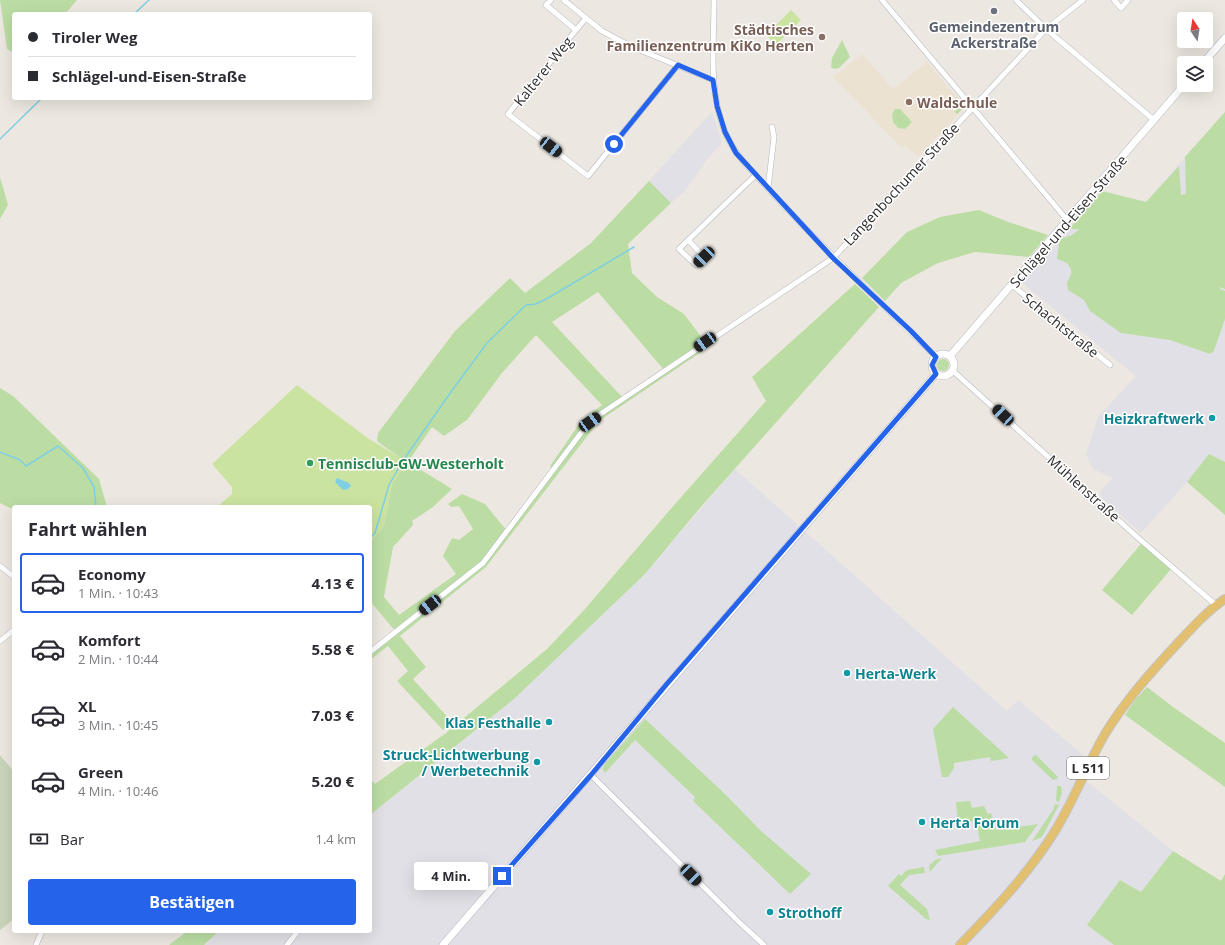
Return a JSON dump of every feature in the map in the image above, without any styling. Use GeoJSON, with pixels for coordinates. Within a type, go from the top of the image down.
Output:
{"type":"FeatureCollection","features":[{"type":"Feature","properties":{"kind":"main road","name":"L 511"},"geometry":{"type":"LineString","coordinates":[[960,945],[998,906],[1035,862],[1065,814],[1105,735],[1122,709],[1163,659],[1216,605],[1225,598]]}},
{"type":"Feature","properties":{"kind":"street"},"geometry":{"type":"LineString","coordinates":[[550,0],[546,5],[576,30],[586,18]]}},
{"type":"Feature","properties":{"kind":"street"},"geometry":{"type":"LineString","coordinates":[[564,0],[602,31],[630,46],[713,80]]}},
{"type":"Feature","properties":{"kind":"street"},"geometry":{"type":"LineString","coordinates":[[714,0],[713,80],[717,106],[725,132],[736,153],[833,258],[911,331],[936,357]]}},
{"type":"Feature","properties":{"kind":"street"},"geometry":{"type":"LineString","coordinates":[[882,0],[1068,221]]}},
{"type":"Feature","properties":{"kind":"street"},"geometry":{"type":"LineString","coordinates":[[1016,0],[1046,29],[1154,120]]}},
{"type":"Feature","properties":{"kind":"street","name":"Langenbochumer Straße"},"geometry":{"type":"LineString","coordinates":[[372,650],[483,563],[590,422],[833,258],[1046,29],[1083,0]]}},
{"type":"Feature","properties":{"kind":"street"},"geometry":{"type":"LineString","coordinates":[[1114,0],[1121,8],[1128,0]]}},
{"type":"Feature","properties":{"kind":"street","name":"Kalterer Weg"},"geometry":{"type":"LineString","coordinates":[[576,30],[508,114],[588,176],[678,65]]}},
{"type":"Feature","properties":{"kind":"street"},"geometry":{"type":"LineString","coordinates":[[1209,56],[1225,38]]}},
{"type":"Feature","properties":{"kind":"street","name":"Schlägel-und-Eisen-Straße"},"geometry":{"type":"LineString","coordinates":[[950,356],[1178,92]]}},
{"type":"Feature","properties":{"kind":"street"},"geometry":{"type":"LineString","coordinates":[[768,188],[774,137],[772,127]]}},
{"type":"Feature","properties":{"kind":"street"},"geometry":{"type":"LineString","coordinates":[[688,240],[704,257],[696,265],[679,249],[688,240],[756,175]]}},
{"type":"Feature","properties":{"kind":"street","name":"Schachtstraße"},"geometry":{"type":"LineString","coordinates":[[1012,285],[1110,365]]}},
{"type":"Feature","properties":{"kind":"street"},"geometry":{"type":"LineString","coordinates":[[942,354],[950,356],[954,363],[953,371],[945,376],[936,374],[932,365],[936,357],[942,354]]}},
{"type":"Feature","properties":{"kind":"street","name":"Mühlenstraße"},"geometry":{"type":"LineString","coordinates":[[953,371],[1136,536],[1216,605]]}},
{"type":"Feature","properties":{"kind":"street"},"geometry":{"type":"LineString","coordinates":[[443,945],[936,374]]}},
{"type":"Feature","properties":{"kind":"street"},"geometry":{"type":"LineString","coordinates":[[0,566],[12,575]]}},
{"type":"Feature","properties":{"kind":"street"},"geometry":{"type":"LineString","coordinates":[[0,642],[12,632]]}},
{"type":"Feature","properties":{"kind":"street"},"geometry":{"type":"LineString","coordinates":[[591,775],[734,918],[764,945]]}},
{"type":"Feature","properties":{"kind":"street"},"geometry":{"type":"LineString","coordinates":[[36,945],[41,933]]}},
{"type":"Feature","properties":{"kind":"street"},"geometry":{"type":"LineString","coordinates":[[287,945],[296,933]]}},
{"type":"Feature","properties":{"kind":"shaded area","name":"Waldschule"},"geometry":{"type":"Polygon","coordinates":[[[862,54],[893,89],[927,62],[965,107],[918,157],[904,145],[902,148],[833,77],[862,54]]]}},
{"type":"Feature","properties":{"kind":"shaded area"},"geometry":{"type":"Polygon","coordinates":[[[712,112],[722,143],[704,163],[685,191],[671,203],[649,181],[712,112]]]}},
{"type":"Feature","properties":{"kind":"shaded area"},"geometry":{"type":"Polygon","coordinates":[[[1225,112],[1225,462],[1209,454],[1187,482],[1141,533],[1104,500],[1099,492],[1113,478],[1093,469],[1086,454],[1098,417],[1136,376],[1022,283],[1102,191],[1146,202],[1225,112]]]}},
{"type":"Feature","properties":{"kind":"shaded area"},"geometry":{"type":"Polygon","coordinates":[[[735,469],[1007,711],[1018,700],[1083,755],[1077,770],[1088,782],[1173,851],[1141,892],[1121,880],[1087,925],[1114,945],[205,945],[218,933],[372,933],[372,813],[514,699],[645,574],[735,469]]]}},
{"type":"Feature","properties":{"kind":"green space"},"geometry":{"type":"Polygon","coordinates":[[[0,0],[77,0],[67,12],[12,12],[12,52],[7,49],[0,0]]]}},
{"type":"Feature","properties":{"kind":"green space"},"geometry":{"type":"Polygon","coordinates":[[[791,10],[801,20],[776,45],[766,35],[791,10]]]}},
{"type":"Feature","properties":{"kind":"green space"},"geometry":{"type":"Polygon","coordinates":[[[842,40],[850,57],[839,68],[834,69],[831,67],[832,58],[842,40]]]}},
{"type":"Feature","properties":{"kind":"green space"},"geometry":{"type":"Polygon","coordinates":[[[956,97],[965,107],[957,114],[955,112],[957,108],[954,105],[956,97]]]}},
{"type":"Feature","properties":{"kind":"green space"},"geometry":{"type":"Polygon","coordinates":[[[895,109],[900,109],[912,122],[905,129],[898,128],[893,122],[892,114],[895,109]]]}},
{"type":"Feature","properties":{"kind":"green space"},"geometry":{"type":"Polygon","coordinates":[[[1225,112],[1225,289],[1220,287],[1220,289],[1225,291],[1225,319],[1213,353],[1211,352],[1210,354],[1170,340],[1121,333],[1090,311],[1084,300],[1068,290],[1067,283],[1071,275],[1071,271],[1067,263],[1057,259],[1059,243],[1061,239],[1074,234],[1079,229],[1069,229],[1102,191],[1146,202],[1179,166],[1181,195],[1186,194],[1185,157],[1225,112]]]}},
{"type":"Feature","properties":{"kind":"green space"},"geometry":{"type":"Polygon","coordinates":[[[0,177],[8,205],[0,219],[0,177]]]}},
{"type":"Feature","properties":{"kind":"green space"},"geometry":{"type":"Polygon","coordinates":[[[649,181],[671,203],[628,244],[632,273],[657,297],[684,314],[705,342],[716,335],[719,340],[599,421],[486,567],[400,636],[426,667],[413,679],[452,722],[443,730],[397,681],[408,671],[388,646],[372,658],[372,650],[396,632],[372,603],[372,540],[384,525],[392,484],[407,462],[377,441],[378,433],[455,331],[510,278],[525,293],[591,243],[649,181]],[[598,292],[552,322],[623,398],[664,370],[598,292]],[[536,335],[502,373],[467,420],[444,436],[432,427],[408,462],[452,489],[433,507],[412,521],[413,525],[393,547],[384,597],[399,615],[456,574],[443,556],[452,538],[459,540],[473,529],[459,506],[451,507],[448,504],[462,494],[485,504],[507,531],[554,470],[550,466],[582,420],[602,405],[536,335]]]}},
{"type":"Feature","properties":{"kind":"green space"},"geometry":{"type":"Polygon","coordinates":[[[979,210],[1008,222],[1048,235],[1029,257],[975,252],[938,263],[901,283],[885,301],[862,278],[907,232],[940,217],[979,210]]]}},
{"type":"Feature","properties":{"kind":"green space"},"geometry":{"type":"Polygon","coordinates":[[[855,284],[879,307],[699,509],[645,574],[514,699],[372,813],[372,780],[375,784],[446,733],[547,649],[585,609],[766,401],[752,377],[855,284]]]}},
{"type":"Feature","properties":{"kind":"green space"},"geometry":{"type":"Polygon","coordinates":[[[943,359],[947,361],[949,365],[947,369],[943,371],[939,369],[937,365],[939,361],[943,359]]]}},
{"type":"Feature","properties":{"kind":"green space","name":"Tennisclub-GW-Westerholt"},"geometry":{"type":"Polygon","coordinates":[[[297,385],[369,439],[408,462],[392,484],[384,525],[372,540],[372,505],[219,505],[232,494],[232,487],[212,464],[297,385]]]}},
{"type":"Feature","properties":{"kind":"green space"},"geometry":{"type":"Polygon","coordinates":[[[0,388],[13,396],[99,479],[106,505],[12,505],[12,509],[0,503],[0,388]]]}},
{"type":"Feature","properties":{"kind":"green space"},"geometry":{"type":"Polygon","coordinates":[[[1209,454],[1225,462],[1225,515],[1187,482],[1209,454]]]}},
{"type":"Feature","properties":{"kind":"green space"},"geometry":{"type":"Polygon","coordinates":[[[1141,544],[1171,569],[1132,615],[1102,590],[1141,544]]]}},
{"type":"Feature","properties":{"kind":"green space"},"geometry":{"type":"Polygon","coordinates":[[[1147,687],[1225,743],[1225,787],[1125,715],[1134,701],[1147,687]]]}},
{"type":"Feature","properties":{"kind":"green space"},"geometry":{"type":"Polygon","coordinates":[[[953,707],[1009,758],[991,761],[990,757],[954,763],[954,768],[948,777],[942,777],[933,729],[953,707]]]}},
{"type":"Feature","properties":{"kind":"green space"},"geometry":{"type":"Polygon","coordinates":[[[645,719],[726,795],[760,830],[811,874],[790,894],[693,801],[695,797],[635,740],[605,773],[603,770],[604,765],[645,719]]]}},
{"type":"Feature","properties":{"kind":"green space"},"geometry":{"type":"Polygon","coordinates":[[[0,755],[12,770],[12,921],[0,930],[0,755]]]}},
{"type":"Feature","properties":{"kind":"green space"},"geometry":{"type":"Polygon","coordinates":[[[1036,755],[1058,777],[1057,779],[1053,780],[1032,760],[1033,756],[1036,755]]]}},
{"type":"Feature","properties":{"kind":"green space"},"geometry":{"type":"Polygon","coordinates":[[[1057,786],[1061,786],[1062,792],[1059,802],[1056,801],[1057,786]]]}},
{"type":"Feature","properties":{"kind":"green space"},"geometry":{"type":"Polygon","coordinates":[[[970,801],[972,808],[984,806],[988,814],[991,813],[996,830],[1038,824],[1025,842],[938,856],[935,850],[980,841],[976,821],[958,823],[956,802],[970,801]]]}},
{"type":"Feature","properties":{"kind":"green space"},"geometry":{"type":"Polygon","coordinates":[[[1055,804],[1059,805],[1042,837],[1032,841],[1053,810],[1055,804]]]}},
{"type":"Feature","properties":{"kind":"green space"},"geometry":{"type":"Polygon","coordinates":[[[1173,851],[1221,881],[1225,874],[1225,945],[1114,945],[1087,925],[1120,880],[1141,892],[1173,851]]]}},
{"type":"Feature","properties":{"kind":"green space"},"geometry":{"type":"Polygon","coordinates":[[[942,858],[930,872],[929,866],[935,860],[942,858]]]}},
{"type":"Feature","properties":{"kind":"green space"},"geometry":{"type":"Polygon","coordinates":[[[924,867],[925,873],[909,875],[900,885],[927,909],[930,920],[926,919],[888,886],[899,874],[901,876],[907,870],[924,867]]]}},
{"type":"Feature","properties":{"kind":"green space"},"geometry":{"type":"Polygon","coordinates":[[[185,933],[217,933],[204,945],[169,945],[185,933]]]}},
{"type":"Feature","properties":{"kind":"water"},"geometry":{"type":"Polygon","coordinates":[[[337,478],[349,483],[351,486],[348,489],[343,490],[335,482],[337,478]]]}},
{"type":"Feature","properties":{"kind":"waterway"},"geometry":{"type":"LineString","coordinates":[[136,12],[149,0]]}},
{"type":"Feature","properties":{"kind":"waterway"},"geometry":{"type":"LineString","coordinates":[[0,139],[40,100]]}},
{"type":"Feature","properties":{"kind":"waterway"},"geometry":{"type":"LineString","coordinates":[[372,536],[375,533],[389,485],[402,462],[487,343],[526,305],[536,304],[548,298],[634,247]]}},
{"type":"Feature","properties":{"kind":"waterway"},"geometry":{"type":"LineString","coordinates":[[0,452],[20,460],[26,466],[58,446],[83,468],[94,487],[96,505]]}},
{"type":"Feature","properties":{"kind":"place","name":"Gemeindezentrum Ackerstraße"},"geometry":{"type":"Point","coordinates":[994,11]}},
{"type":"Feature","properties":{"kind":"place","name":"Städtisches Familienzentrum KiKo Herten"},"geometry":{"type":"Point","coordinates":[822,37]}},
{"type":"Feature","properties":{"kind":"place","name":"Waldschule"},"geometry":{"type":"Point","coordinates":[909,102]}},
{"type":"Feature","properties":{"kind":"place","name":"Heizkraftwerk"},"geometry":{"type":"Point","coordinates":[1212,418]}},
{"type":"Feature","properties":{"kind":"place","name":"Tennisclub-GW-Westerholt"},"geometry":{"type":"Point","coordinates":[310,463]}},
{"type":"Feature","properties":{"kind":"place","name":"Herta-Werk"},"geometry":{"type":"Point","coordinates":[847,673]}},
{"type":"Feature","properties":{"kind":"place","name":"Klas Festhalle"},"geometry":{"type":"Point","coordinates":[549,722]}},
{"type":"Feature","properties":{"kind":"place","name":"Struck-Lichtwerbung / Werbetechnik"},"geometry":{"type":"Point","coordinates":[537,762]}},
{"type":"Feature","properties":{"kind":"place","name":"Herta Forum"},"geometry":{"type":"Point","coordinates":[922,822]}},
{"type":"Feature","properties":{"kind":"place","name":"Strothoff"},"geometry":{"type":"Point","coordinates":[770,912]}},
{"type":"Feature","properties":{"kind":"route"},"geometry":{"type":"LineString","coordinates":[[502,876],[591,775],[666,685],[936,374],[932,368],[932,365],[936,357],[911,331],[833,258],[736,153],[725,132],[717,106],[713,80],[678,65],[614,144]]}}]}
